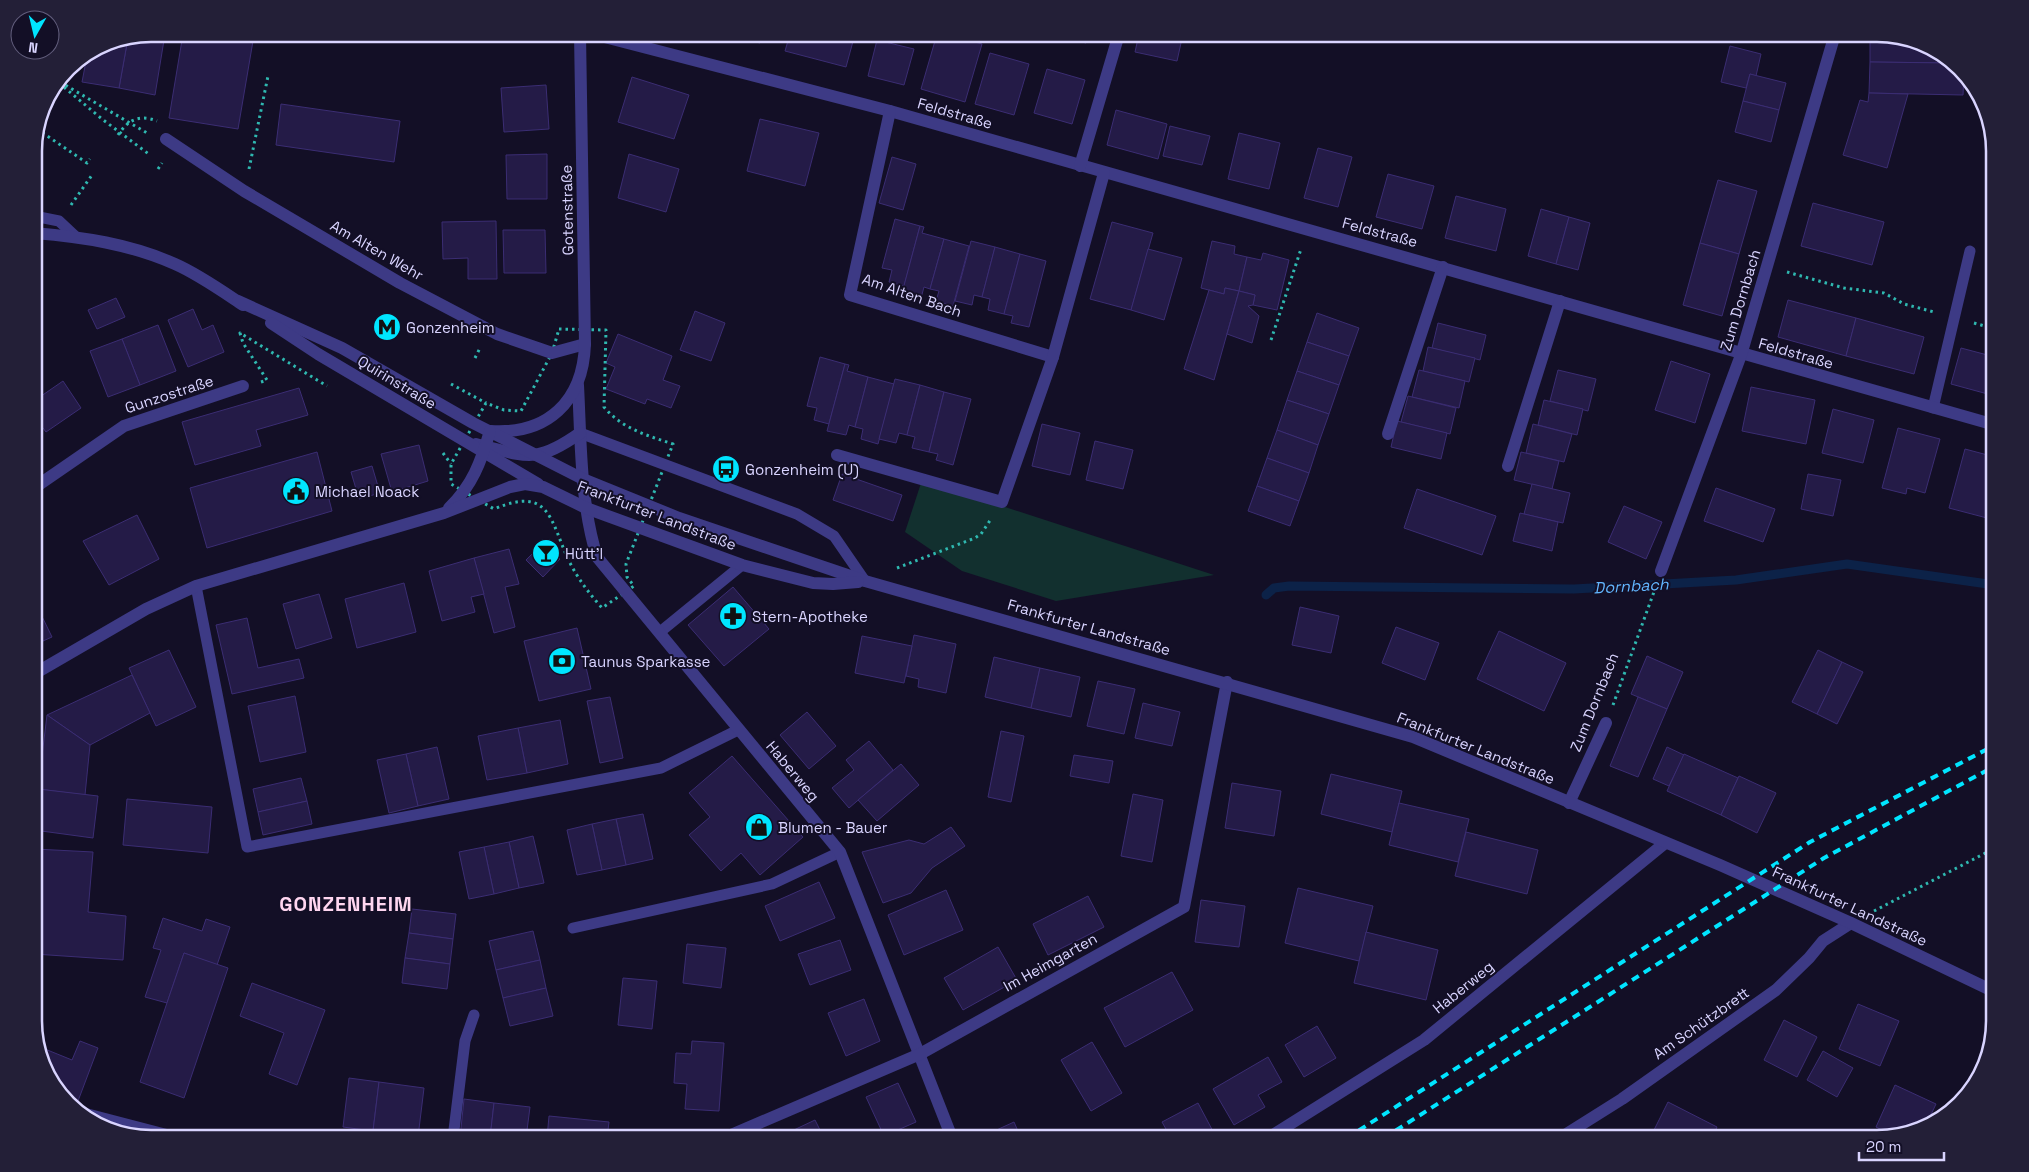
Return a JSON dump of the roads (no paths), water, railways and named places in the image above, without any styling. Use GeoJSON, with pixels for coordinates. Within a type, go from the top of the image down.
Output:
{"type":"FeatureCollection","features":[{"type":"Feature","properties":{"kind":"street","name":"Gotenstraße"},"geometry":{"type":"LineString","coordinates":[[580,42],[585,344],[578,385],[583,479]]}},
{"type":"Feature","properties":{"kind":"street","name":"Feldstraße"},"geometry":{"type":"LineString","coordinates":[[624,42],[890,111],[1986,423]]}},
{"type":"Feature","properties":{"kind":"street"},"geometry":{"type":"LineString","coordinates":[[1080,166],[1117,42]]}},
{"type":"Feature","properties":{"kind":"street","name":"Zum Dornbach"},"geometry":{"type":"LineString","coordinates":[[1661,571],[1742,354],[1833,42]]}},
{"type":"Feature","properties":{"kind":"street","name":"Am Alten Bach"},"geometry":{"type":"LineString","coordinates":[[890,111],[850,294],[1053,357]]}},
{"type":"Feature","properties":{"kind":"street","name":"Am Alten Wehr"},"geometry":{"type":"LineString","coordinates":[[166,139],[244,191],[400,283],[497,334],[552,353],[585,344]]}},
{"type":"Feature","properties":{"kind":"street"},"geometry":{"type":"LineString","coordinates":[[837,455],[1002,502],[1053,357],[1104,172]]}},
{"type":"Feature","properties":{"kind":"street","name":"Quirinstraße"},"geometry":{"type":"LineString","coordinates":[[43,233],[75,236],[133,248],[176,264],[238,301],[318,354],[464,441],[485,450],[543,487]]}},
{"type":"Feature","properties":{"kind":"street"},"geometry":{"type":"LineString","coordinates":[[1388,434],[1443,267]]}},
{"type":"Feature","properties":{"kind":"street","name":"Quirinstraße"},"geometry":{"type":"LineString","coordinates":[[238,301],[342,348],[490,432],[539,456]]}},
{"type":"Feature","properties":{"kind":"street"},"geometry":{"type":"LineString","coordinates":[[1508,466],[1560,301]]}},
{"type":"Feature","properties":{"kind":"street","name":"Gotenstraße"},"geometry":{"type":"LineString","coordinates":[[490,432],[523,430],[545,421],[565,405],[578,385]]}},
{"type":"Feature","properties":{"kind":"street","name":"Gunzostraße"},"geometry":{"type":"LineString","coordinates":[[43,482],[124,426],[244,386]]}},
{"type":"Feature","properties":{"kind":"street","name":"Frankfurter Landstraße"},"geometry":{"type":"LineString","coordinates":[[444,513],[465,493],[480,465],[490,432]]}},
{"type":"Feature","properties":{"kind":"street"},"geometry":{"type":"LineString","coordinates":[[485,450],[539,456],[558,449],[580,433]]}},
{"type":"Feature","properties":{"kind":"street","name":"Frankfurter Landstraße"},"geometry":{"type":"LineString","coordinates":[[539,456],[583,479],[760,547],[865,581],[1227,682],[1413,737],[1851,923],[1986,988]]}},
{"type":"Feature","properties":{"kind":"street","name":"Haberweg"},"geometry":{"type":"LineString","coordinates":[[583,479],[586,508],[597,557],[840,852],[949,1130]]}},
{"type":"Feature","properties":{"kind":"street","name":"Frankfurter Landstraße"},"geometry":{"type":"LineString","coordinates":[[43,669],[146,609],[196,586],[444,513],[510,487],[525,484],[543,487],[586,508],[742,565],[813,583],[833,584],[865,581]]}},
{"type":"Feature","properties":{"kind":"street","name":"Im Heimgarten"},"geometry":{"type":"LineString","coordinates":[[743,1130],[920,1054],[1184,907],[1227,682]]}},
{"type":"Feature","properties":{"kind":"street","name":"Zum Dornbach"},"geometry":{"type":"LineString","coordinates":[[1569,803],[1606,723]]}},
{"type":"Feature","properties":{"kind":"street","name":"Haberweg"},"geometry":{"type":"LineString","coordinates":[[1281,1130],[1424,1040],[1665,843]]}},
{"type":"Feature","properties":{"kind":"street","name":"Am Schützbrett"},"geometry":{"type":"LineString","coordinates":[[1573,1130],[1622,1099],[1776,990],[1810,958],[1823,941],[1851,923]]}},
{"type":"Feature","properties":{"kind":"street"},"geometry":{"type":"LineString","coordinates":[[106,1119],[146,1130]]}},
{"type":"Feature","properties":{"kind":"lane"},"geometry":{"type":"LineString","coordinates":[[43,218],[59,221],[75,236]]}},
{"type":"Feature","properties":{"kind":"lane"},"geometry":{"type":"LineString","coordinates":[[1933,408],[1970,251]]}},
{"type":"Feature","properties":{"kind":"lane"},"geometry":{"type":"LineString","coordinates":[[580,433],[797,514],[834,536],[865,581]]}},
{"type":"Feature","properties":{"kind":"lane"},"geometry":{"type":"LineString","coordinates":[[660,632],[742,565]]}},
{"type":"Feature","properties":{"kind":"lane"},"geometry":{"type":"LineString","coordinates":[[196,586],[247,847],[661,768],[738,730]]}},
{"type":"Feature","properties":{"kind":"lane"},"geometry":{"type":"LineString","coordinates":[[573,928],[772,884],[840,852]]}},
{"type":"Feature","properties":{"kind":"lane"},"geometry":{"type":"LineString","coordinates":[[454,1130],[465,1041],[474,1014]]}},
{"type":"Feature","properties":{"kind":"waterway","name":"Dornbach"},"geometry":{"type":"LineString","coordinates":[[1266,595],[1274,588],[1289,586],[1574,589],[1736,580],[1847,564],[1986,584]]}},
{"type":"Feature","properties":{"kind":"railway"},"geometry":{"type":"LineString","coordinates":[[1360,1130],[1810,842],[1986,750]]}},
{"type":"Feature","properties":{"kind":"railway"},"geometry":{"type":"LineString","coordinates":[[1397,1130],[1824,858],[1986,771]]}},
{"type":"Feature","properties":{"kind":"place","name":"Gonzenheim"},"geometry":{"type":"Point","coordinates":[387,327]}},
{"type":"Feature","properties":{"kind":"place","name":"Gonzenheim (U)"},"geometry":{"type":"Point","coordinates":[726,469]}},
{"type":"Feature","properties":{"kind":"place","name":"Michael Noack"},"geometry":{"type":"Point","coordinates":[296,491]}},
{"type":"Feature","properties":{"kind":"place","name":"Hütt'l"},"geometry":{"type":"Point","coordinates":[546,553]}},
{"type":"Feature","properties":{"kind":"place","name":"Stern-Apotheke"},"geometry":{"type":"Point","coordinates":[733,616]}},
{"type":"Feature","properties":{"kind":"place","name":"Taunus Sparkasse"},"geometry":{"type":"Point","coordinates":[562,661]}},
{"type":"Feature","properties":{"kind":"place","name":"Blumen - Bauer"},"geometry":{"type":"Point","coordinates":[759,827]}},
{"type":"Feature","properties":{"kind":"district","name":"GONZENHEIM"},"geometry":{"type":"Point","coordinates":[346,904]}}]}
